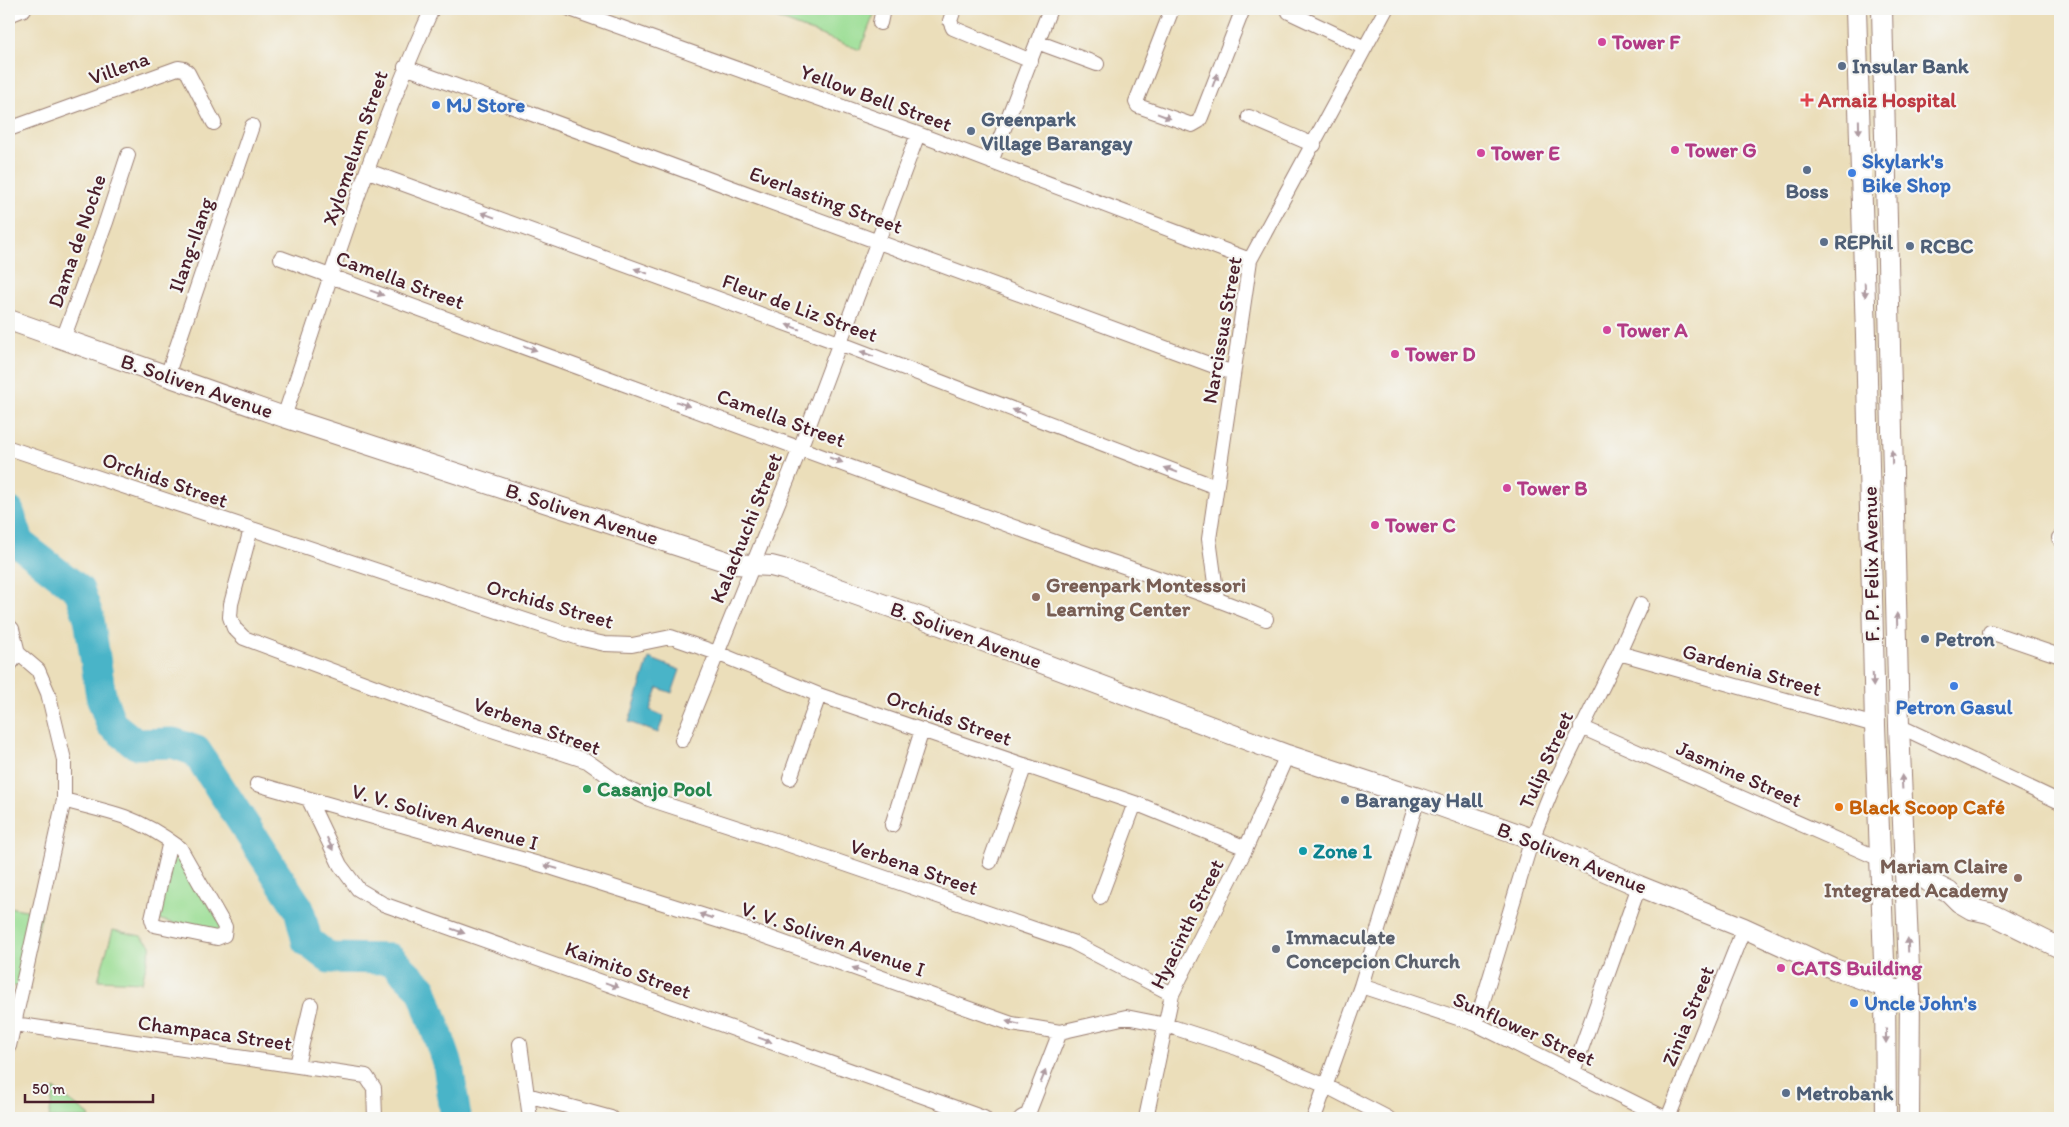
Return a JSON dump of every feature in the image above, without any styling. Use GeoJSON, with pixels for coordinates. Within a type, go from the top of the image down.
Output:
{"type":"FeatureCollection","features":[{"type":"Feature","properties":{"kind":"main road","name":"F. P. Felix Avenue"},"geometry":{"type":"LineString","coordinates":[[1856,9],[1875,725],[1885,987],[1886,1118]]}},
{"type":"Feature","properties":{"kind":"main road","name":"F. P. Felix Avenue"},"geometry":{"type":"LineString","coordinates":[[1882,9],[1899,726],[1910,993],[1908,1118]]}},
{"type":"Feature","properties":{"kind":"main road"},"geometry":{"type":"LineString","coordinates":[[1858,72],[1883,72]]}},
{"type":"Feature","properties":{"kind":"main road","name":"B. Soliven Avenue"},"geometry":{"type":"LineString","coordinates":[[9,320],[284,417],[724,561],[753,566],[771,566],[883,604],[1287,755],[1418,798],[1532,839],[1639,886],[1744,928],[1834,969],[1885,987],[1910,993]]}},
{"type":"Feature","properties":{"kind":"main road"},"geometry":{"type":"LineString","coordinates":[[1906,870],[1950,892],[1965,892],[1976,898],[1989,913],[2060,948]]}},
{"type":"Feature","properties":{"kind":"street"},"geometry":{"type":"LineString","coordinates":[[9,15],[24,9]]}},
{"type":"Feature","properties":{"kind":"street","name":"Xylomelum Street"},"geometry":{"type":"LineString","coordinates":[[284,417],[405,67],[432,9]]}},
{"type":"Feature","properties":{"kind":"street"},"geometry":{"type":"LineString","coordinates":[[880,23],[883,9]]}},
{"type":"Feature","properties":{"kind":"street"},"geometry":{"type":"LineString","coordinates":[[954,9],[950,21],[952,28],[1031,60]]}},
{"type":"Feature","properties":{"kind":"street"},"geometry":{"type":"LineString","coordinates":[[991,162],[1050,9]]}},
{"type":"Feature","properties":{"kind":"street"},"geometry":{"type":"LineString","coordinates":[[1172,9],[1136,102],[1138,106],[1188,125],[1199,121],[1243,9]]}},
{"type":"Feature","properties":{"kind":"street","name":"Narcissus Street"},"geometry":{"type":"LineString","coordinates":[[1217,598],[1209,539],[1250,260],[1386,9]]}},
{"type":"Feature","properties":{"kind":"street","name":"Yellow Bell Street"},"geometry":{"type":"LineString","coordinates":[[579,10],[918,134],[1250,260]]}},
{"type":"Feature","properties":{"kind":"street"},"geometry":{"type":"LineString","coordinates":[[1289,12],[1366,48]]}},
{"type":"Feature","properties":{"kind":"street"},"geometry":{"type":"LineString","coordinates":[[1037,42],[1097,64]]}},
{"type":"Feature","properties":{"kind":"street","name":"Everlasting Street"},"geometry":{"type":"LineString","coordinates":[[405,67],[1233,373]]}},
{"type":"Feature","properties":{"kind":"street","name":"Villena"},"geometry":{"type":"LineString","coordinates":[[9,129],[178,68],[184,69],[188,73],[214,124]]}},
{"type":"Feature","properties":{"kind":"street"},"geometry":{"type":"LineString","coordinates":[[1249,116],[1314,145]]}},
{"type":"Feature","properties":{"kind":"street","name":"Ilang-Ilang"},"geometry":{"type":"LineString","coordinates":[[167,376],[252,126]]}},
{"type":"Feature","properties":{"kind":"street","name":"Kalachuchi Street"},"geometry":{"type":"LineString","coordinates":[[682,740],[801,446],[918,134]]}},
{"type":"Feature","properties":{"kind":"street","name":"Dama de Noche"},"geometry":{"type":"LineString","coordinates":[[64,339],[128,155]]}},
{"type":"Feature","properties":{"kind":"street","name":"Fleur de Liz Street"},"geometry":{"type":"LineString","coordinates":[[368,172],[839,344],[1216,487]]}},
{"type":"Feature","properties":{"kind":"street","name":"Camella Street"},"geometry":{"type":"LineString","coordinates":[[281,258],[801,446],[1104,561],[1217,598],[1266,619]]}},
{"type":"Feature","properties":{"kind":"street","name":"Orchids Street"},"geometry":{"type":"LineString","coordinates":[[9,448],[582,639],[605,644],[632,645],[672,637],[717,653],[819,695],[1136,803],[1246,848]]}},
{"type":"Feature","properties":{"kind":"street","name":"Verbena Street"},"geometry":{"type":"LineString","coordinates":[[251,529],[231,604],[230,617],[234,628],[244,638],[480,726],[587,761],[624,787],[649,799],[778,841],[1072,942],[1172,994]]}},
{"type":"Feature","properties":{"kind":"street","name":"Tulip Street"},"geometry":{"type":"LineString","coordinates":[[1476,1024],[1532,839],[1553,787],[1581,727],[1619,654],[1640,604]]}},
{"type":"Feature","properties":{"kind":"street"},"geometry":{"type":"LineString","coordinates":[[9,626],[12,630],[18,653],[38,670],[48,693],[64,760],[64,800],[9,1046]]}},
{"type":"Feature","properties":{"kind":"street"},"geometry":{"type":"LineString","coordinates":[[1990,632],[2060,656]]}},
{"type":"Feature","properties":{"kind":"street"},"geometry":{"type":"LineString","coordinates":[[9,666],[18,653]]}},
{"type":"Feature","properties":{"kind":"street","name":"Gardenia Street"},"geometry":{"type":"LineString","coordinates":[[1619,654],[1875,725]]}},
{"type":"Feature","properties":{"kind":"street"},"geometry":{"type":"LineString","coordinates":[[790,778],[819,695]]}},
{"type":"Feature","properties":{"kind":"street"},"geometry":{"type":"LineString","coordinates":[[1899,726],[2060,802]]}},
{"type":"Feature","properties":{"kind":"street","name":"Jasmine Street"},"geometry":{"type":"LineString","coordinates":[[1581,727],[1880,859]]}},
{"type":"Feature","properties":{"kind":"street"},"geometry":{"type":"LineString","coordinates":[[892,825],[922,730]]}},
{"type":"Feature","properties":{"kind":"street","name":"Hyacinth Street"},"geometry":{"type":"LineString","coordinates":[[1146,1118],[1172,994],[1246,848],[1287,755]]}},
{"type":"Feature","properties":{"kind":"street"},"geometry":{"type":"LineString","coordinates":[[990,862],[1025,765]]}},
{"type":"Feature","properties":{"kind":"street","name":"V. V. Soliven Avenue I"},"geometry":{"type":"LineString","coordinates":[[257,784],[563,871],[739,927],[1012,1024],[1060,1032],[1126,1017],[1166,1025],[1237,1048],[1326,1086],[1388,1118]]}},
{"type":"Feature","properties":{"kind":"street"},"geometry":{"type":"LineString","coordinates":[[1314,1118],[1361,986],[1418,798]]}},
{"type":"Feature","properties":{"kind":"street"},"geometry":{"type":"LineString","coordinates":[[64,800],[126,817],[170,841],[180,848],[225,927],[224,934],[217,938],[154,925],[152,919],[170,841]]}},
{"type":"Feature","properties":{"kind":"street","name":"Kaimito Street"},"geometry":{"type":"LineString","coordinates":[[309,800],[340,865],[358,889],[383,904],[984,1118]]}},
{"type":"Feature","properties":{"kind":"street"},"geometry":{"type":"LineString","coordinates":[[1100,897],[1136,803]]}},
{"type":"Feature","properties":{"kind":"street"},"geometry":{"type":"LineString","coordinates":[[1573,1072],[1639,886]]}},
{"type":"Feature","properties":{"kind":"street","name":"Zinia Street"},"geometry":{"type":"LineString","coordinates":[[1667,1118],[1744,928]]}},
{"type":"Feature","properties":{"kind":"street","name":"Sunflower Street"},"geometry":{"type":"LineString","coordinates":[[1361,986],[1476,1024],[1667,1118]]}},
{"type":"Feature","properties":{"kind":"street"},"geometry":{"type":"LineString","coordinates":[[298,1065],[311,1005]]}},
{"type":"Feature","properties":{"kind":"street","name":"Champaca Street"},"geometry":{"type":"LineString","coordinates":[[14,1024],[366,1076],[374,1088],[374,1118]]}},
{"type":"Feature","properties":{"kind":"street"},"geometry":{"type":"LineString","coordinates":[[1021,1118],[1028,1114],[1060,1032]]}},
{"type":"Feature","properties":{"kind":"street"},"geometry":{"type":"LineString","coordinates":[[520,1044],[530,1118]]}},
{"type":"Feature","properties":{"kind":"street"},"geometry":{"type":"LineString","coordinates":[[527,1095],[611,1118]]}},
{"type":"Feature","properties":{"kind":"green space"},"geometry":{"type":"Polygon","coordinates":[[[753,9],[876,9],[860,50],[753,9]]]}},
{"type":"Feature","properties":{"kind":"green space"},"geometry":{"type":"Polygon","coordinates":[[[172,847],[222,926],[216,934],[157,919],[172,847]]]}},
{"type":"Feature","properties":{"kind":"green space"},"geometry":{"type":"Polygon","coordinates":[[[9,907],[42,913],[23,988],[9,985],[9,907]]]}},
{"type":"Feature","properties":{"kind":"green space"},"geometry":{"type":"Polygon","coordinates":[[[113,930],[141,936],[151,945],[142,982],[98,980],[113,930]]]}},
{"type":"Feature","properties":{"kind":"green space"},"geometry":{"type":"Polygon","coordinates":[[[54,1089],[89,1115],[90,1118],[49,1118],[54,1089]]]}},
{"type":"Feature","properties":{"kind":"water"},"geometry":{"type":"Polygon","coordinates":[[[649,658],[680,670],[672,693],[658,688],[650,710],[664,716],[658,733],[629,722],[649,658]]]}},
{"type":"Feature","properties":{"kind":"waterway"},"geometry":{"type":"LineString","coordinates":[[9,512],[20,544],[79,590],[89,618],[101,696],[111,724],[136,744],[173,743],[196,751],[299,909],[307,941],[329,958],[391,959],[422,989],[448,1065],[456,1118]]}},
{"type":"Feature","properties":{"kind":"place","name":"Tower F"},"geometry":{"type":"Point","coordinates":[1602,42]}},
{"type":"Feature","properties":{"kind":"place","name":"Insular Bank"},"geometry":{"type":"Point","coordinates":[1842,66]}},
{"type":"Feature","properties":{"kind":"place","name":"Arnaiz Hospital"},"geometry":{"type":"Point","coordinates":[1807,100]}},
{"type":"Feature","properties":{"kind":"place","name":"MJ Store"},"geometry":{"type":"Point","coordinates":[436,105]}},
{"type":"Feature","properties":{"kind":"place","name":"Greenpark Village Barangay"},"geometry":{"type":"Point","coordinates":[971,131]}},
{"type":"Feature","properties":{"kind":"place","name":"Tower G"},"geometry":{"type":"Point","coordinates":[1675,150]}},
{"type":"Feature","properties":{"kind":"place","name":"Tower E"},"geometry":{"type":"Point","coordinates":[1481,153]}},
{"type":"Feature","properties":{"kind":"place","name":"Boss"},"geometry":{"type":"Point","coordinates":[1807,170]}},
{"type":"Feature","properties":{"kind":"place","name":"Skylark's Bike Shop"},"geometry":{"type":"Point","coordinates":[1852,173]}},
{"type":"Feature","properties":{"kind":"place","name":"REPhil"},"geometry":{"type":"Point","coordinates":[1824,242]}},
{"type":"Feature","properties":{"kind":"place","name":"RCBC"},"geometry":{"type":"Point","coordinates":[1910,246]}},
{"type":"Feature","properties":{"kind":"place","name":"Tower A"},"geometry":{"type":"Point","coordinates":[1607,330]}},
{"type":"Feature","properties":{"kind":"place","name":"Tower D"},"geometry":{"type":"Point","coordinates":[1395,354]}},
{"type":"Feature","properties":{"kind":"place","name":"Tower B"},"geometry":{"type":"Point","coordinates":[1507,488]}},
{"type":"Feature","properties":{"kind":"place","name":"Tower C"},"geometry":{"type":"Point","coordinates":[1375,525]}},
{"type":"Feature","properties":{"kind":"place","name":"Greenpark Montessori Learning Center"},"geometry":{"type":"Point","coordinates":[1036,597]}},
{"type":"Feature","properties":{"kind":"place","name":"Petron"},"geometry":{"type":"Point","coordinates":[1925,639]}},
{"type":"Feature","properties":{"kind":"place","name":"Petron Gasul"},"geometry":{"type":"Point","coordinates":[1954,686]}},
{"type":"Feature","properties":{"kind":"place","name":"Casanjo Pool"},"geometry":{"type":"Point","coordinates":[587,789]}},
{"type":"Feature","properties":{"kind":"place","name":"Barangay Hall"},"geometry":{"type":"Point","coordinates":[1345,800]}},
{"type":"Feature","properties":{"kind":"place","name":"Black Scoop Café"},"geometry":{"type":"Point","coordinates":[1839,807]}},
{"type":"Feature","properties":{"kind":"place","name":"Zone 1"},"geometry":{"type":"Point","coordinates":[1303,851]}},
{"type":"Feature","properties":{"kind":"place","name":"Mariam Claire Integrated Academy"},"geometry":{"type":"Point","coordinates":[2018,878]}},
{"type":"Feature","properties":{"kind":"place","name":"Immaculate Concepcion Church"},"geometry":{"type":"Point","coordinates":[1276,949]}},
{"type":"Feature","properties":{"kind":"place","name":"CATS Building"},"geometry":{"type":"Point","coordinates":[1781,968]}},
{"type":"Feature","properties":{"kind":"place","name":"Uncle John's"},"geometry":{"type":"Point","coordinates":[1854,1003]}},
{"type":"Feature","properties":{"kind":"place","name":"Metrobank"},"geometry":{"type":"Point","coordinates":[1786,1093]}}]}
